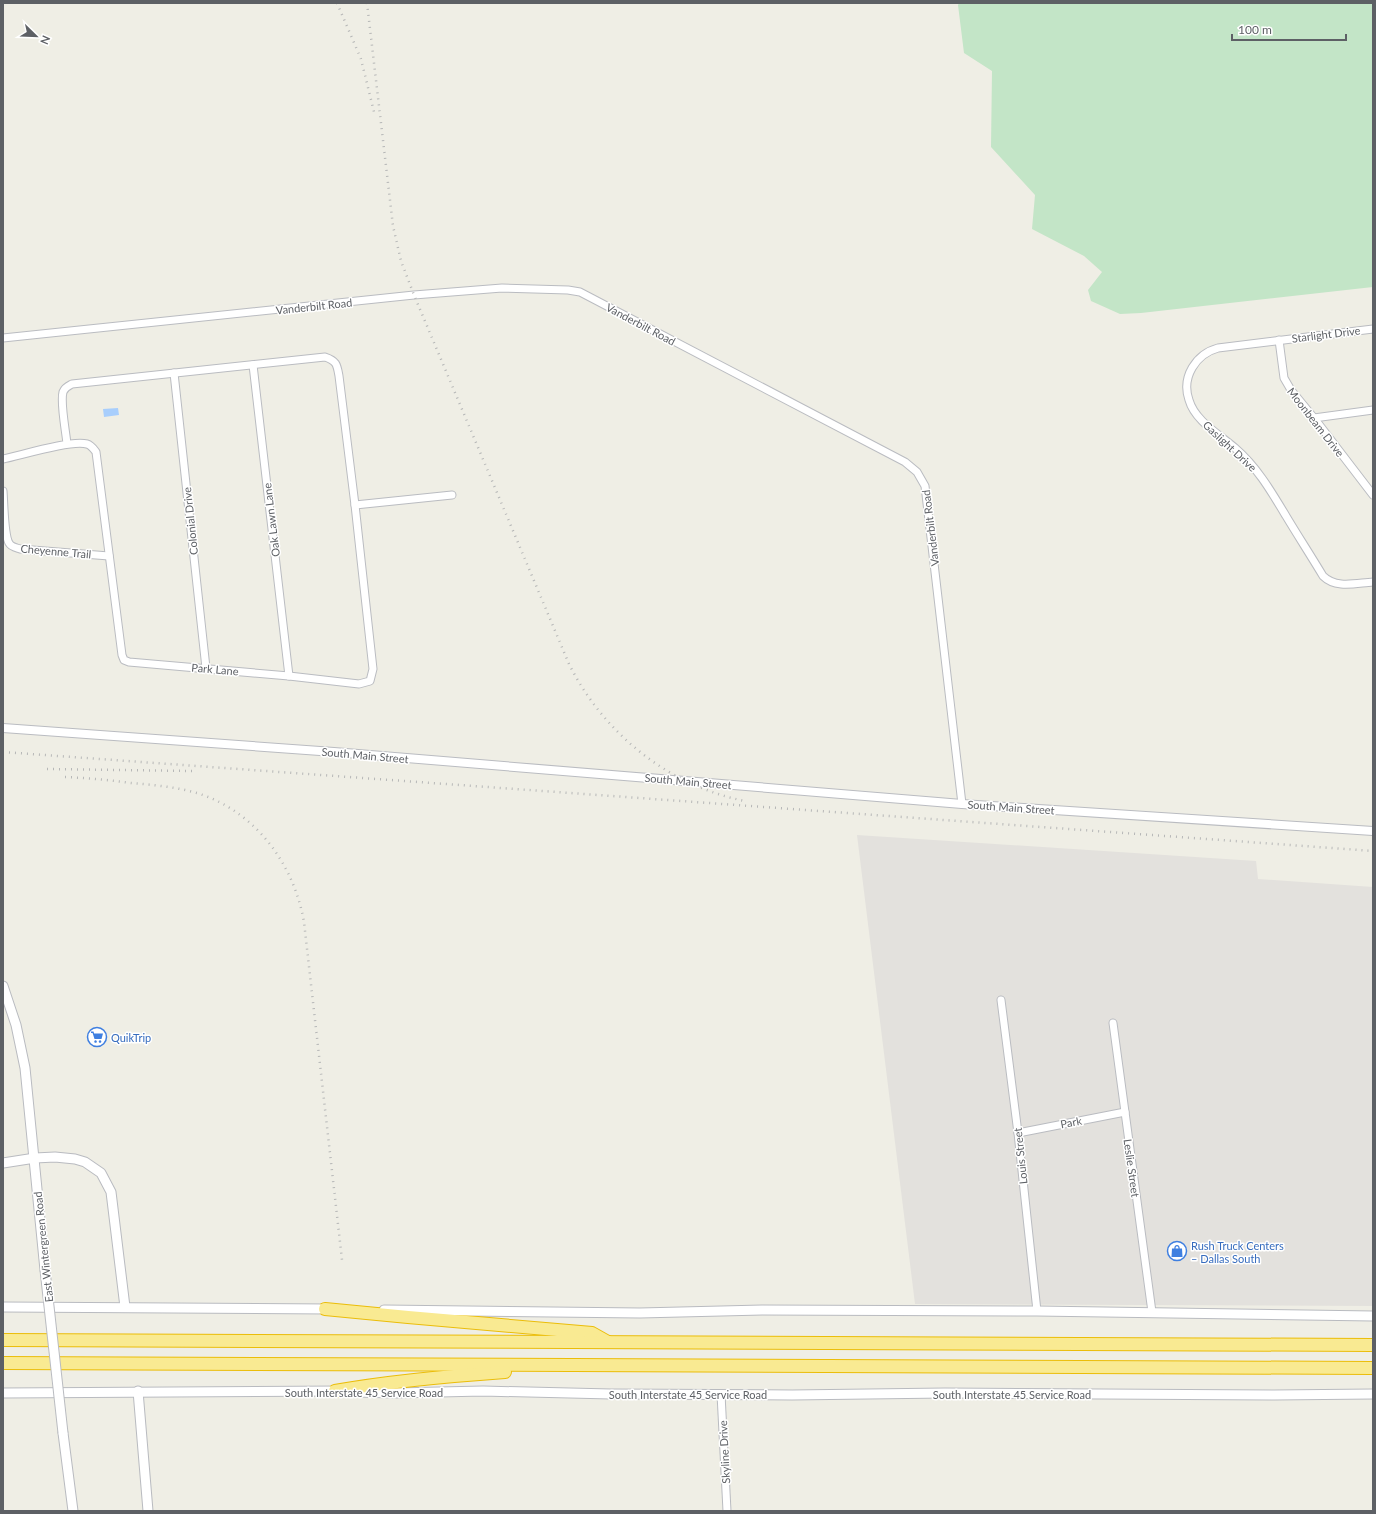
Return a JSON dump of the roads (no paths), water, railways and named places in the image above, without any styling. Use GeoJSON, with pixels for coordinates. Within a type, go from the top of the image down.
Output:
{"type":"FeatureCollection","features":[{"type":"Feature","properties":{"kind":"highway"},"geometry":{"type":"LineString","coordinates":[[325,1309],[592,1332],[608,1342]]}},
{"type":"Feature","properties":{"kind":"highway"},"geometry":{"type":"LineString","coordinates":[[3,1340],[1373,1345]]}},
{"type":"Feature","properties":{"kind":"highway"},"geometry":{"type":"LineString","coordinates":[[3,1363],[1373,1368]]}},
{"type":"Feature","properties":{"kind":"highway"},"geometry":{"type":"LineString","coordinates":[[335,1391],[438,1376],[523,1371],[556,1365]]}},
{"type":"Feature","properties":{"kind":"main road","name":"East Wintergreen Road"},"geometry":{"type":"LineString","coordinates":[[3,986],[16,1025],[25,1068],[45,1270],[73,1511]]}},
{"type":"Feature","properties":{"kind":"main road"},"geometry":{"type":"LineString","coordinates":[[3,1163],[35,1158],[75,1158],[101,1173],[111,1192],[125,1307]]}},
{"type":"Feature","properties":{"kind":"main road"},"geometry":{"type":"LineString","coordinates":[[3,1307],[640,1313],[762,1310],[1037,1311],[1373,1316]]}},
{"type":"Feature","properties":{"kind":"main road"},"geometry":{"type":"LineString","coordinates":[[138,1391],[148,1511]]}},
{"type":"Feature","properties":{"kind":"main road","name":"South Interstate 45 Service Road"},"geometry":{"type":"LineString","coordinates":[[3,1392],[335,1391],[396,1393],[483,1391],[621,1394],[792,1395],[945,1393],[1266,1395],[1373,1394]]}},
{"type":"Feature","properties":{"kind":"street","name":"Vanderbilt Road"},"geometry":{"type":"LineString","coordinates":[[3,338],[414,295],[502,288],[568,290],[580,292],[906,462],[917,472],[925,486],[962,804]]}},
{"type":"Feature","properties":{"kind":"street","name":"Starlight Drive"},"geometry":{"type":"LineString","coordinates":[[1279,340],[1373,329]]}},
{"type":"Feature","properties":{"kind":"street","name":"Moonbeam Drive"},"geometry":{"type":"LineString","coordinates":[[1279,340],[1284,378],[1291,390],[1373,495]]}},
{"type":"Feature","properties":{"kind":"street","name":"Gaslight Drive"},"geometry":{"type":"LineString","coordinates":[[1279,340],[1210,350],[1195,364],[1189,375],[1186,389],[1189,401],[1194,411],[1202,420],[1245,458],[1260,474],[1323,576],[1327,580],[1335,584],[1373,582]]}},
{"type":"Feature","properties":{"kind":"street","name":"Park Lane"},"geometry":{"type":"LineString","coordinates":[[3,459],[67,444],[86,443],[92,446],[96,452],[122,655],[124,660],[129,662],[206,668],[359,684],[370,681],[373,669],[355,505],[339,376],[337,365],[332,359],[325,357],[80,382],[66,387],[63,392],[67,444]]}},
{"type":"Feature","properties":{"kind":"street","name":"Oak Lawn Lane"},"geometry":{"type":"LineString","coordinates":[[253,365],[289,676]]}},
{"type":"Feature","properties":{"kind":"street","name":"Colonial Drive"},"geometry":{"type":"LineString","coordinates":[[174,373],[206,668]]}},
{"type":"Feature","properties":{"kind":"street"},"geometry":{"type":"LineString","coordinates":[[1314,418],[1373,410]]}},
{"type":"Feature","properties":{"kind":"street","name":"Cheyenne Trail"},"geometry":{"type":"LineString","coordinates":[[3,491],[6,530],[9,543],[14,547],[20,549],[109,556]]}},
{"type":"Feature","properties":{"kind":"street"},"geometry":{"type":"LineString","coordinates":[[355,505],[452,495]]}},
{"type":"Feature","properties":{"kind":"street","name":"South Main Street"},"geometry":{"type":"LineString","coordinates":[[3,728],[334,752],[962,804],[1373,831]]}},
{"type":"Feature","properties":{"kind":"street","name":"Louis Street"},"geometry":{"type":"LineString","coordinates":[[1001,1000],[1018,1132],[1037,1311]]}},
{"type":"Feature","properties":{"kind":"street","name":"Leslie Street"},"geometry":{"type":"LineString","coordinates":[[1113,1023],[1152,1312]]}},
{"type":"Feature","properties":{"kind":"street","name":"Park"},"geometry":{"type":"LineString","coordinates":[[1018,1132],[1125,1112]]}},
{"type":"Feature","properties":{"kind":"street","name":"Skyline Drive"},"geometry":{"type":"LineString","coordinates":[[720,1394],[727,1511]]}},
{"type":"Feature","properties":{"kind":"water"},"geometry":{"type":"Polygon","coordinates":[[[118,408],[119,415],[104,417],[103,409],[118,408]]]}},
{"type":"Feature","properties":{"kind":"railway"},"geometry":{"type":"LineString","coordinates":[[337,3],[361,59],[375,116]]}},
{"type":"Feature","properties":{"kind":"railway"},"geometry":{"type":"LineString","coordinates":[[367,3],[393,226],[401,261],[569,664],[583,689],[601,713],[620,734],[642,753],[665,770],[690,783],[717,794],[745,801]]}},
{"type":"Feature","properties":{"kind":"railway"},"geometry":{"type":"LineString","coordinates":[[3,752],[1373,851]]}},
{"type":"Feature","properties":{"kind":"railway"},"geometry":{"type":"LineString","coordinates":[[47,769],[193,771]]}},
{"type":"Feature","properties":{"kind":"railway"},"geometry":{"type":"LineString","coordinates":[[65,777],[98,779],[157,786],[200,794],[239,814],[270,844],[282,861],[292,881],[304,922],[342,1260]]}},
{"type":"Feature","properties":{"kind":"place","name":"QuikTrip"},"geometry":{"type":"Point","coordinates":[97,1037]}},
{"type":"Feature","properties":{"kind":"place","name":"Rush Truck Centers – Dallas South"},"geometry":{"type":"Point","coordinates":[1177,1251]}}]}
